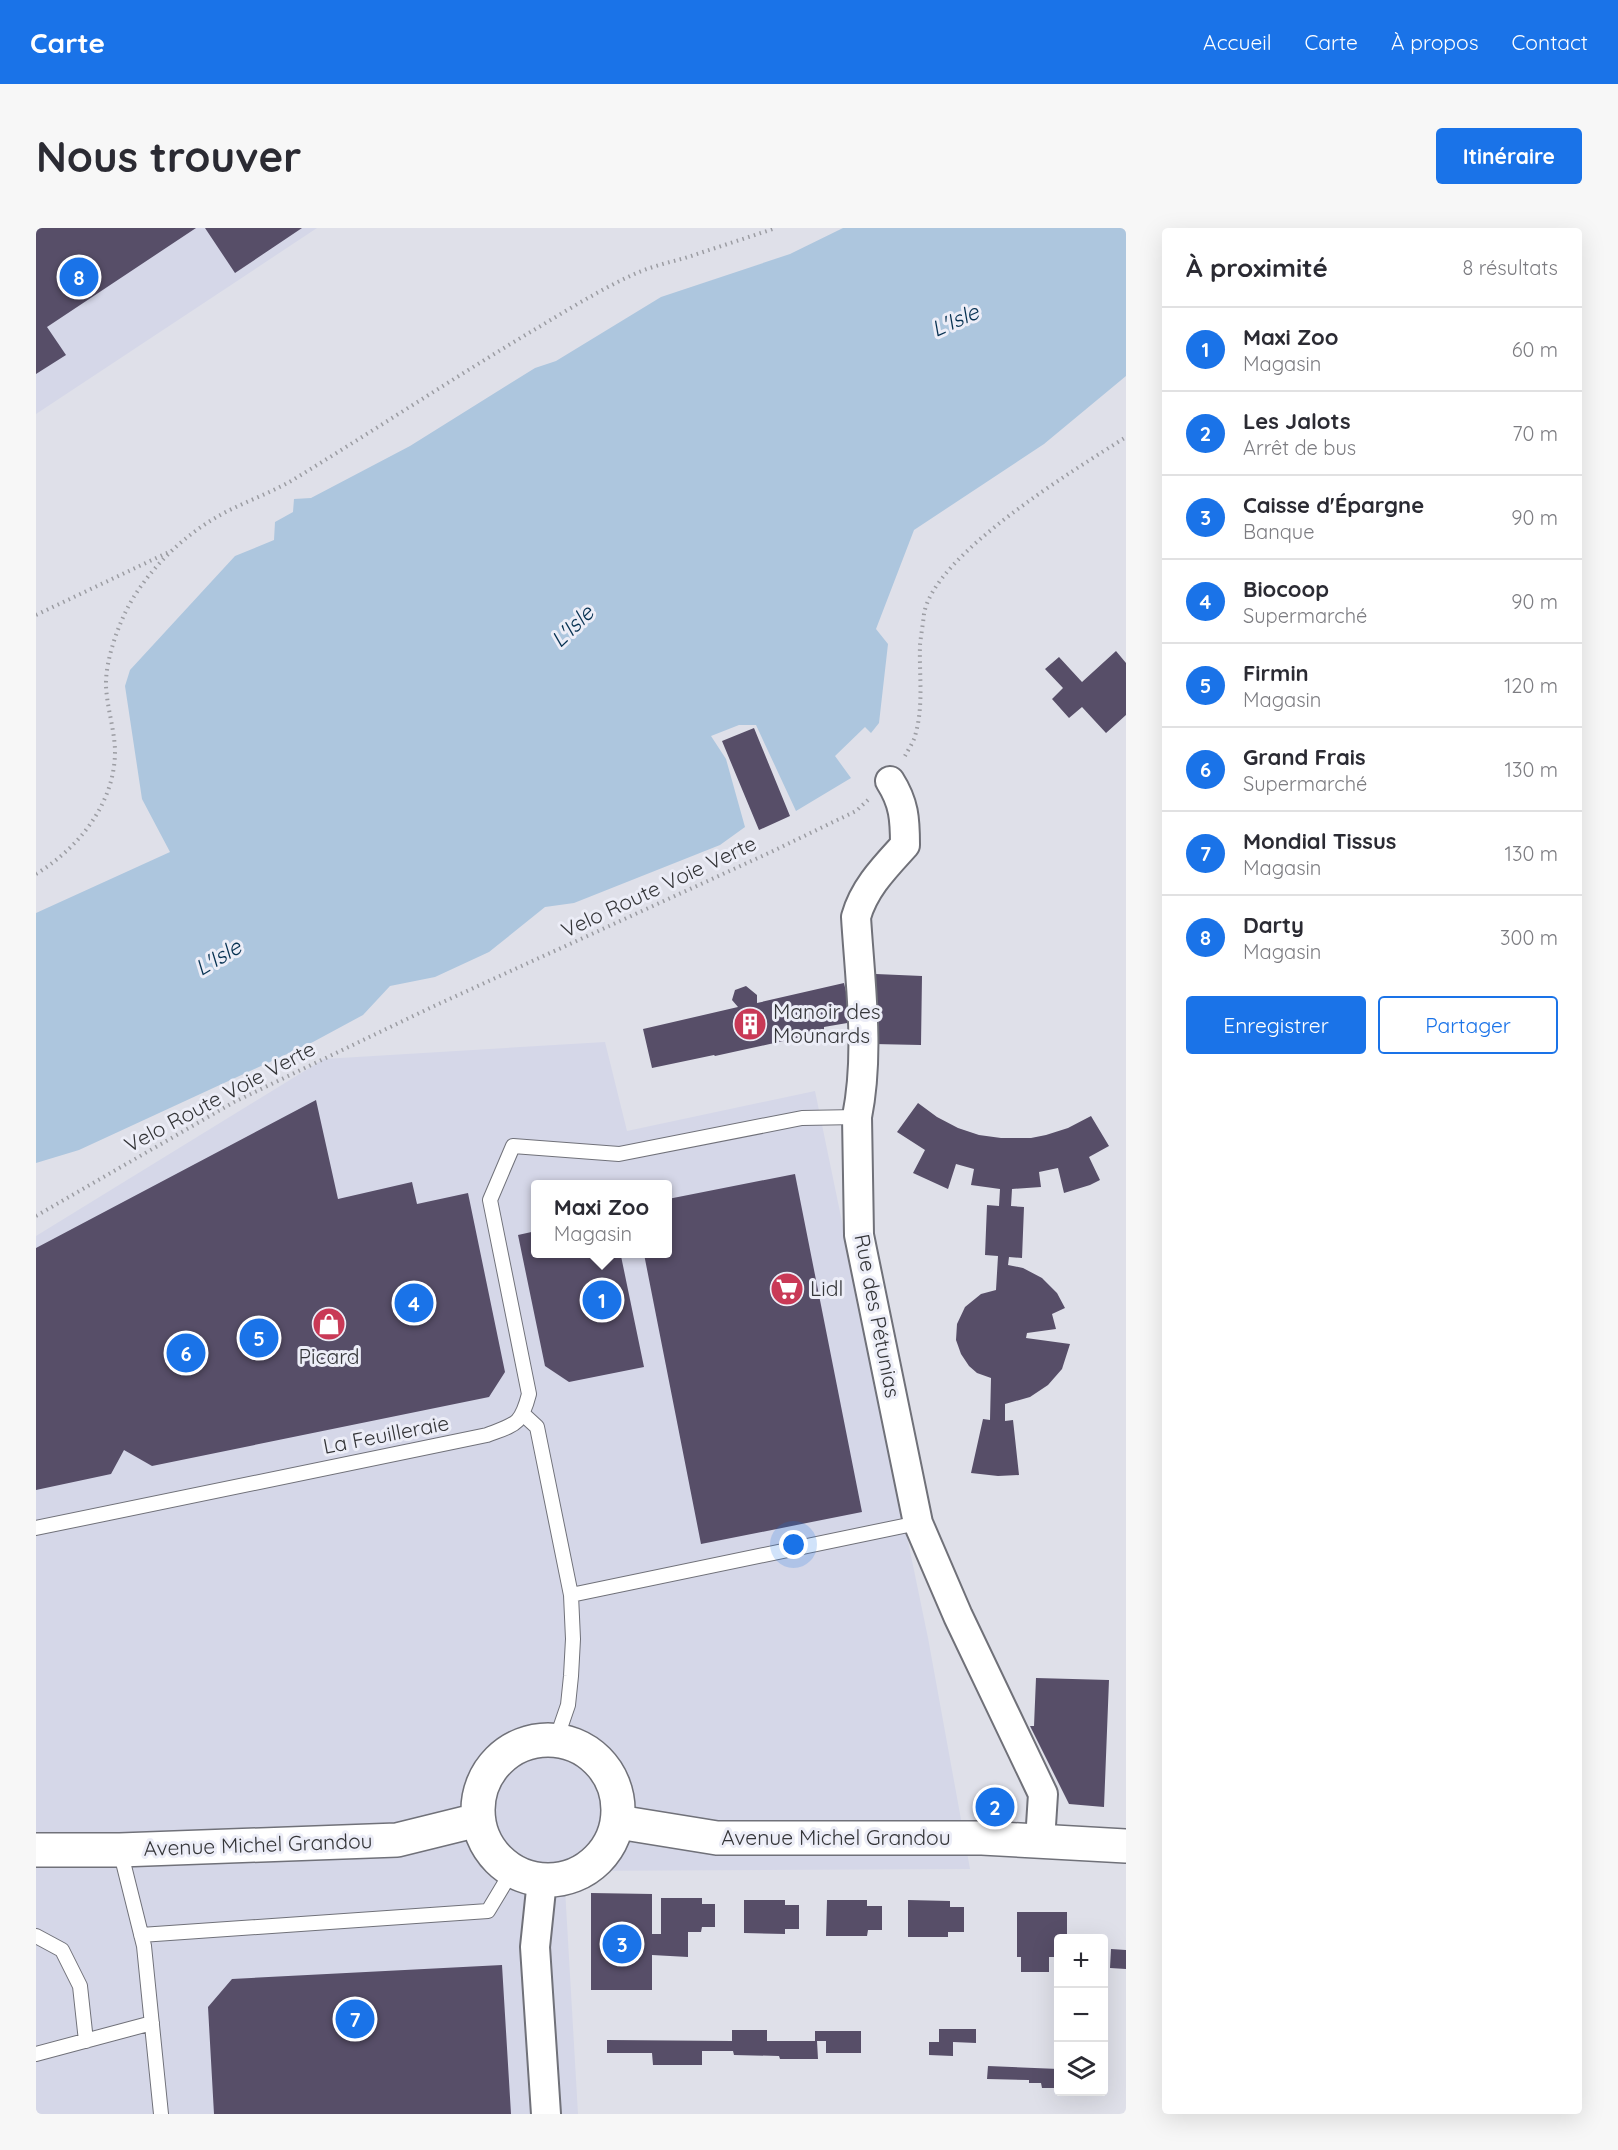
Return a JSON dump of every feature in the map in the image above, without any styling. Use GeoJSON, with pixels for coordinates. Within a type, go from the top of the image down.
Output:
{"type":"FeatureCollection","features":[{"type":"Feature","properties":{"kind":"main road"},"geometry":{"type":"LineString","coordinates":[[537,1740],[556,1740],[578,1746],[597,1759],[611,1778],[618,1799],[618,1822],[611,1842],[599,1859],[583,1872],[563,1879],[527,1876],[500,1861],[489,1849],[478,1820],[478,1801],[483,1784],[492,1768],[504,1755],[520,1745],[537,1740]]}},
{"type":"Feature","properties":{"kind":"main road","name":"Avenue Michel Grandou"},"geometry":{"type":"LineString","coordinates":[[36,1850],[120,1850],[397,1840],[478,1820]]}},
{"type":"Feature","properties":{"kind":"main road","name":"Avenue Michel Grandou"},"geometry":{"type":"LineString","coordinates":[[618,1822],[717,1838],[982,1838],[1126,1846]]}},
{"type":"Feature","properties":{"kind":"street","name":"Rue des Pétunias"},"geometry":{"type":"LineString","coordinates":[[890,781],[900,797],[906,845],[881,871],[861,900],[856,917],[863,1040],[861,1098],[857,1117],[860,1235],[918,1523],[958,1616],[1043,1794],[1040,1841]]}},
{"type":"Feature","properties":{"kind":"street"},"geometry":{"type":"LineString","coordinates":[[527,1876],[535,1947],[546,2114]]}},
{"type":"Feature","properties":{"kind":"lane"},"geometry":{"type":"LineString","coordinates":[[556,1740],[568,1705],[571,1676],[573,1639],[571,1595],[537,1427],[524,1415],[529,1394],[490,1200],[513,1146],[619,1154],[802,1118],[857,1117]]}},
{"type":"Feature","properties":{"kind":"lane","name":"La Feuilleraie"},"geometry":{"type":"LineString","coordinates":[[36,1528],[487,1435],[513,1425],[524,1415]]}},
{"type":"Feature","properties":{"kind":"lane"},"geometry":{"type":"LineString","coordinates":[[571,1595],[918,1523]]}},
{"type":"Feature","properties":{"kind":"lane"},"geometry":{"type":"LineString","coordinates":[[120,1850],[141,1935],[160,2114]]}},
{"type":"Feature","properties":{"kind":"lane"},"geometry":{"type":"LineString","coordinates":[[141,1935],[489,1911],[527,1876]]}},
{"type":"Feature","properties":{"kind":"lane"},"geometry":{"type":"LineString","coordinates":[[36,1936],[62,1950],[80,1986],[86,2041]]}},
{"type":"Feature","properties":{"kind":"lane"},"geometry":{"type":"LineString","coordinates":[[36,2054],[152,2023]]}},
{"type":"Feature","properties":{"kind":"path"},"geometry":{"type":"LineString","coordinates":[[36,874],[79,840],[102,807],[113,774],[115,751],[106,686],[116,636],[134,597],[155,568],[182,541],[215,518],[293,480],[467,370],[578,304],[639,272],[776,228]]}},
{"type":"Feature","properties":{"kind":"path","name":"Velo Route Voie Verte"},"geometry":{"type":"LineString","coordinates":[[36,1216],[234,1102],[432,1007],[674,898],[856,811],[890,781],[915,737],[920,712],[920,645],[925,610],[931,593],[942,576],[1011,513],[1126,437]]}},
{"type":"Feature","properties":{"kind":"path"},"geometry":{"type":"LineString","coordinates":[[36,615],[172,550]]}},
{"type":"Feature","properties":{"kind":"shaded area"},"geometry":{"type":"Polygon","coordinates":[[[36,228],[317,228],[36,414],[36,228]]]}},
{"type":"Feature","properties":{"kind":"shaded area"},"geometry":{"type":"Polygon","coordinates":[[[605,1042],[627,1131],[815,1091],[928,1638],[970,1869],[564,1871],[578,2114],[36,2114],[36,1236],[324,1059],[605,1042]]]}},
{"type":"Feature","properties":{"kind":"water","name":"L'Isle"},"geometry":{"type":"Polygon","coordinates":[[[843,228],[1126,228],[1126,376],[1044,444],[914,530],[876,629],[888,644],[879,723],[871,733],[865,727],[835,756],[851,778],[796,811],[756,725],[739,725],[711,736],[726,759],[745,827],[720,845],[574,903],[545,907],[489,952],[435,977],[390,986],[363,1015],[313,1042],[79,1150],[36,1163],[36,913],[170,852],[142,799],[125,686],[130,670],[235,556],[274,540],[275,522],[293,512],[294,499],[311,498],[410,446],[535,368],[556,361],[661,297],[790,254],[843,228]]]}},
{"type":"Feature","properties":{"kind":"building"},"geometry":{"type":"Polygon","coordinates":[[[36,228],[196,228],[47,327],[66,355],[36,374],[36,228]]]}},
{"type":"Feature","properties":{"kind":"building"},"geometry":{"type":"Polygon","coordinates":[[[205,228],[302,228],[235,273],[205,228]]]}},
{"type":"Feature","properties":{"kind":"building"},"geometry":{"type":"Polygon","coordinates":[[[1116,651],[1126,663],[1126,715],[1106,733],[1082,707],[1069,718],[1052,699],[1063,688],[1045,669],[1059,657],[1082,682],[1116,651]]]}},
{"type":"Feature","properties":{"kind":"building"},"geometry":{"type":"Polygon","coordinates":[[[754,728],[790,816],[759,830],[722,741],[754,728]]]}},
{"type":"Feature","properties":{"kind":"building"},"geometry":{"type":"Polygon","coordinates":[[[876,974],[922,976],[921,1045],[874,1044],[876,974]]]}},
{"type":"Feature","properties":{"kind":"building","name":"Manoir des Mounards"},"geometry":{"type":"Polygon","coordinates":[[[844,983],[853,1022],[824,1027],[824,1032],[652,1068],[643,1029],[738,1007],[732,1000],[735,990],[746,986],[757,995],[757,1003],[844,983]]]}},
{"type":"Feature","properties":{"kind":"building"},"geometry":{"type":"Polygon","coordinates":[[[316,1100],[338,1199],[412,1182],[417,1204],[468,1193],[505,1372],[489,1397],[152,1466],[124,1450],[111,1474],[36,1490],[36,1248],[316,1100]]]}},
{"type":"Feature","properties":{"kind":"building"},"geometry":{"type":"Polygon","coordinates":[[[918,1103],[937,1117],[958,1128],[979,1135],[1001,1138],[1031,1138],[1046,1135],[1068,1128],[1091,1116],[1109,1146],[1089,1157],[1100,1180],[1090,1185],[1064,1193],[1058,1168],[1039,1172],[1041,1187],[1012,1189],[1011,1206],[1024,1207],[1022,1258],[1009,1257],[1008,1265],[1023,1268],[1042,1278],[1057,1293],[1065,1308],[1052,1314],[1056,1329],[1027,1333],[1026,1338],[1070,1344],[1062,1369],[1048,1385],[1030,1397],[1005,1404],[1005,1421],[1013,1420],[1019,1475],[998,1476],[971,1473],[983,1419],[990,1420],[991,1378],[977,1373],[969,1366],[956,1340],[957,1324],[965,1307],[981,1294],[996,1290],[998,1256],[985,1255],[987,1205],[999,1206],[1000,1189],[971,1185],[974,1169],[956,1164],[948,1189],[913,1173],[925,1150],[897,1132],[918,1103]]]}},
{"type":"Feature","properties":{"kind":"building"},"geometry":{"type":"Polygon","coordinates":[[[795,1174],[862,1512],[701,1544],[645,1258],[672,1258],[672,1198],[795,1174]]]}},
{"type":"Feature","properties":{"kind":"building"},"geometry":{"type":"Polygon","coordinates":[[[531,1232],[531,1258],[621,1258],[644,1367],[569,1382],[545,1366],[518,1235],[531,1232]]]}},
{"type":"Feature","properties":{"kind":"building"},"geometry":{"type":"Polygon","coordinates":[[[1036,1678],[1109,1680],[1104,1807],[1069,1804],[1030,1726],[1034,1726],[1036,1678]]]}},
{"type":"Feature","properties":{"kind":"building"},"geometry":{"type":"Polygon","coordinates":[[[591,1893],[652,1894],[652,1934],[661,1934],[661,1898],[702,1898],[702,1904],[715,1904],[715,1927],[702,1927],[701,1932],[688,1932],[688,1957],[652,1955],[652,1990],[591,1990],[591,1893]]]}},
{"type":"Feature","properties":{"kind":"building"},"geometry":{"type":"Polygon","coordinates":[[[744,1900],[785,1900],[785,1905],[799,1905],[799,1929],[785,1929],[785,1934],[744,1933],[744,1900]]]}},
{"type":"Feature","properties":{"kind":"building"},"geometry":{"type":"Polygon","coordinates":[[[827,1900],[867,1900],[867,1906],[882,1906],[882,1930],[868,1930],[867,1936],[826,1936],[827,1900]]]}},
{"type":"Feature","properties":{"kind":"building"},"geometry":{"type":"Polygon","coordinates":[[[908,1900],[950,1901],[950,1907],[964,1907],[964,1932],[948,1932],[948,1937],[908,1937],[908,1900]]]}},
{"type":"Feature","properties":{"kind":"building"},"geometry":{"type":"Polygon","coordinates":[[[1017,1912],[1067,1912],[1067,1934],[1054,1934],[1054,1957],[1049,1957],[1049,1972],[1021,1972],[1021,1957],[1017,1957],[1017,1912]]]}},
{"type":"Feature","properties":{"kind":"building"},"geometry":{"type":"Polygon","coordinates":[[[1111,1949],[1126,1950],[1126,1969],[1110,1968],[1111,1949]]]}},
{"type":"Feature","properties":{"kind":"building"},"geometry":{"type":"Polygon","coordinates":[[[502,1965],[511,2114],[214,2114],[208,2007],[232,1979],[502,1965]]]}},
{"type":"Feature","properties":{"kind":"building"},"geometry":{"type":"Polygon","coordinates":[[[939,2029],[976,2029],[976,2043],[953,2042],[953,2056],[929,2055],[929,2042],[939,2042],[939,2029]]]}},
{"type":"Feature","properties":{"kind":"building"},"geometry":{"type":"Polygon","coordinates":[[[732,2030],[767,2030],[767,2041],[815,2041],[815,2031],[861,2031],[861,2053],[826,2053],[826,2041],[817,2041],[818,2059],[780,2059],[779,2056],[734,2055],[733,2051],[702,2051],[702,2065],[653,2065],[652,2053],[607,2053],[607,2040],[732,2041],[732,2030]]]}},
{"type":"Feature","properties":{"kind":"building"},"geometry":{"type":"Polygon","coordinates":[[[988,2066],[1054,2069],[1054,2088],[1042,2088],[1041,2083],[1029,2083],[1029,2080],[987,2079],[988,2066]]]}},
{"type":"Feature","properties":{"kind":"place","name":"Darty"},"geometry":{"type":"Point","coordinates":[79,277]}},
{"type":"Feature","properties":{"kind":"place","name":"Manoir des Mounards"},"geometry":{"type":"Point","coordinates":[750,1024]}},
{"type":"Feature","properties":{"kind":"place","name":"Lidl"},"geometry":{"type":"Point","coordinates":[787,1289]}},
{"type":"Feature","properties":{"kind":"place","name":"Maxi Zoo"},"geometry":{"type":"Point","coordinates":[602,1300]}},
{"type":"Feature","properties":{"kind":"place","name":"Biocoop"},"geometry":{"type":"Point","coordinates":[414,1303]}},
{"type":"Feature","properties":{"kind":"place","name":"Picard"},"geometry":{"type":"Point","coordinates":[329,1324]}},
{"type":"Feature","properties":{"kind":"place","name":"Firmin"},"geometry":{"type":"Point","coordinates":[259,1338]}},
{"type":"Feature","properties":{"kind":"place","name":"Grand Frais"},"geometry":{"type":"Point","coordinates":[186,1353]}},
{"type":"Feature","properties":{"kind":"place","name":"Les Jalots"},"geometry":{"type":"Point","coordinates":[995,1807]}},
{"type":"Feature","properties":{"kind":"place","name":"Caisse d'Épargne"},"geometry":{"type":"Point","coordinates":[622,1944]}},
{"type":"Feature","properties":{"kind":"place","name":"Mondial Tissus"},"geometry":{"type":"Point","coordinates":[355,2019]}}]}
